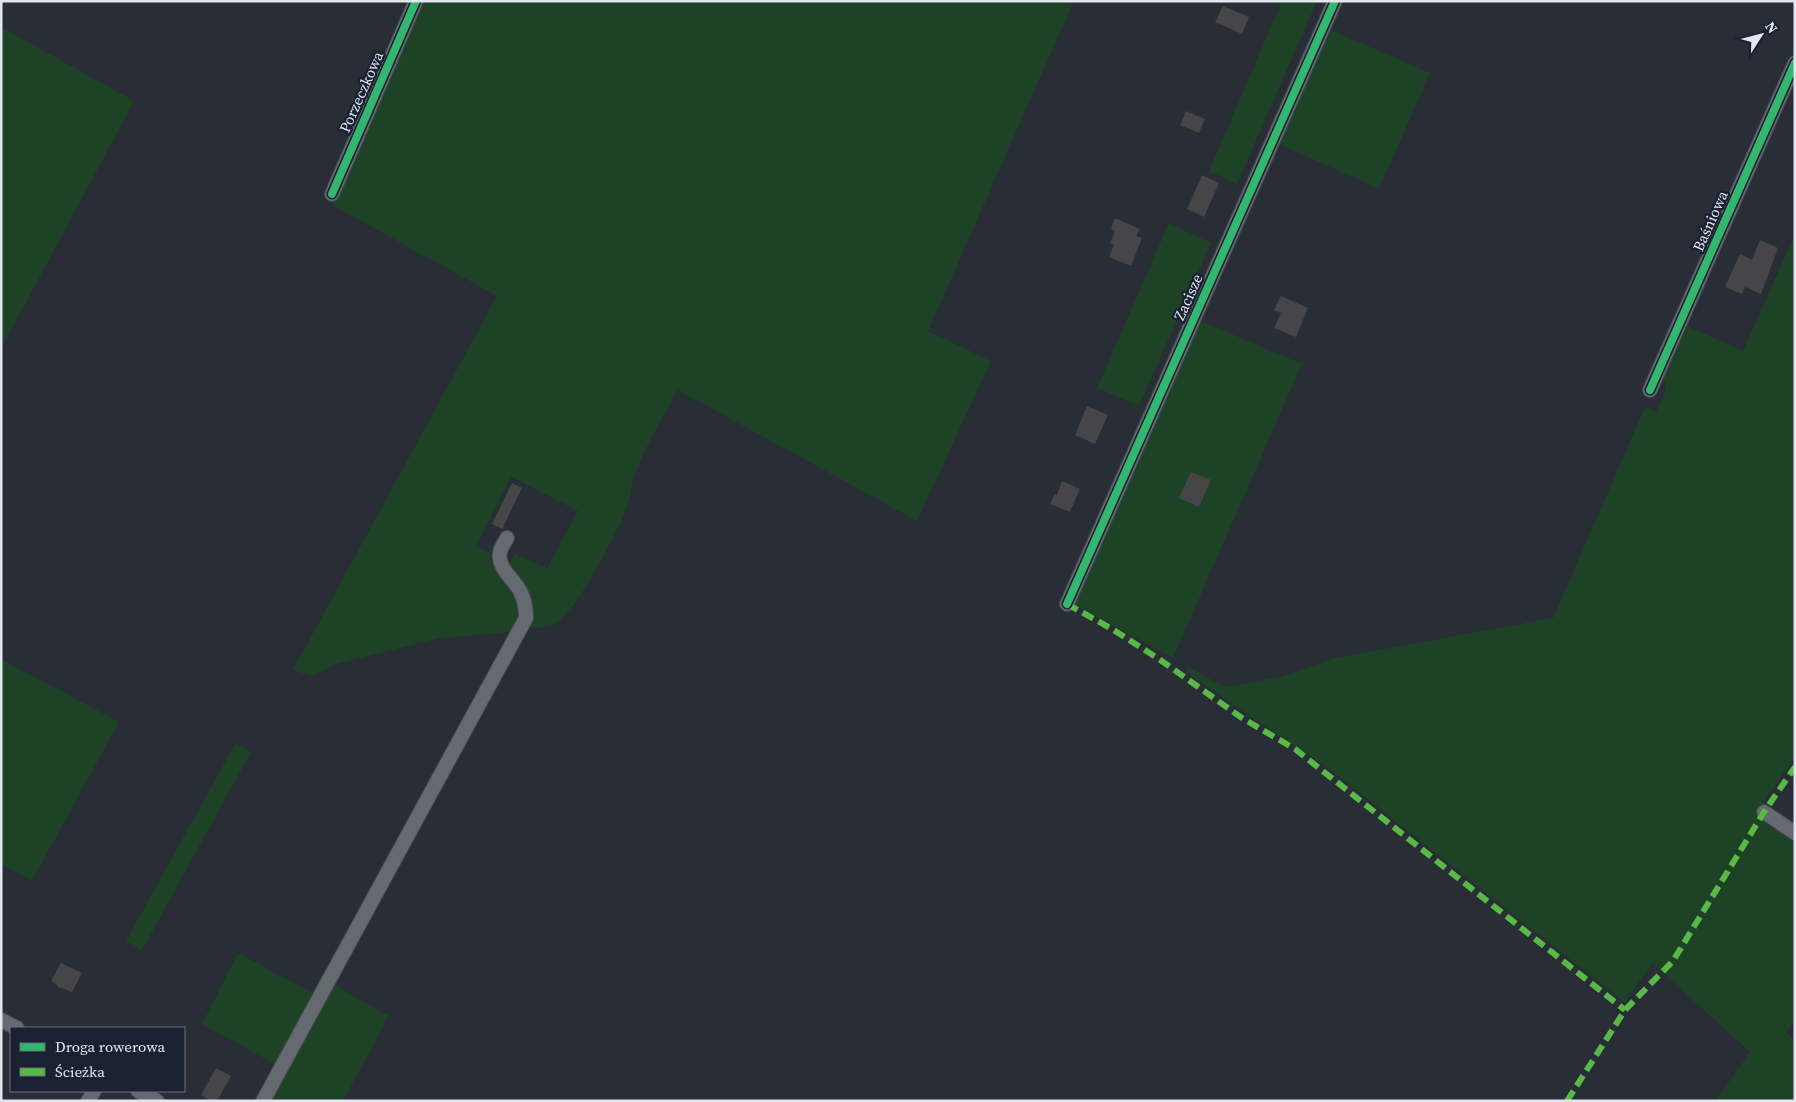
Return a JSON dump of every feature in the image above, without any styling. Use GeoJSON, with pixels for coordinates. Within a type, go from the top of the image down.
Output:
{"type":"FeatureCollection","features":[{"type":"Feature","properties":{"kind":"street","name":"Porzeczkowa"},"geometry":{"type":"LineString","coordinates":[[332,194],[416,1]]}},
{"type":"Feature","properties":{"kind":"street","name":"Zacisze"},"geometry":{"type":"LineString","coordinates":[[1067,604],[1335,1]]}},
{"type":"Feature","properties":{"kind":"street","name":"Baśniowa"},"geometry":{"type":"LineString","coordinates":[[1650,390],[1795,63]]}},
{"type":"Feature","properties":{"kind":"street"},"geometry":{"type":"LineString","coordinates":[[263,1101],[526,618],[526,607],[522,593],[504,569],[500,560],[500,551],[507,538]]}},
{"type":"Feature","properties":{"kind":"street"},"geometry":{"type":"LineString","coordinates":[[1764,812],[1795,833]]}},
{"type":"Feature","properties":{"kind":"street"},"geometry":{"type":"LineString","coordinates":[[1,1020],[15,1027]]}},
{"type":"Feature","properties":{"kind":"street"},"geometry":{"type":"LineString","coordinates":[[140,1092],[157,1101]]}},
{"type":"Feature","properties":{"kind":"green space"},"geometry":{"type":"Polygon","coordinates":[[[422,1],[1074,1],[928,331],[991,361],[917,521],[678,390],[640,461],[625,512],[613,537],[573,606],[555,624],[544,627],[525,628],[533,615],[533,605],[510,567],[510,562],[515,554],[547,568],[578,511],[511,477],[476,546],[489,552],[491,562],[515,598],[521,617],[513,632],[439,638],[336,664],[311,676],[293,670],[497,296],[332,205],[422,1]]]}},
{"type":"Feature","properties":{"kind":"green space"},"geometry":{"type":"Polygon","coordinates":[[[1282,1],[1317,1],[1237,184],[1209,171],[1282,1]]]}},
{"type":"Feature","properties":{"kind":"green space"},"geometry":{"type":"Polygon","coordinates":[[[1,27],[134,101],[1,349],[1,27]]]}},
{"type":"Feature","properties":{"kind":"green space"},"geometry":{"type":"Polygon","coordinates":[[[1329,29],[1430,73],[1379,189],[1279,144],[1329,29]]]}},
{"type":"Feature","properties":{"kind":"green space"},"geometry":{"type":"Polygon","coordinates":[[[1169,223],[1211,243],[1139,406],[1097,388],[1169,223]]]}},
{"type":"Feature","properties":{"kind":"green space"},"geometry":{"type":"Polygon","coordinates":[[[1795,234],[1795,757],[1756,813],[1795,841],[1795,1019],[1786,1033],[1795,1040],[1795,1101],[1715,1101],[1750,1052],[1652,963],[1625,1003],[1327,767],[1186,672],[1188,667],[1225,687],[1284,676],[1335,658],[1553,618],[1645,407],[1656,412],[1666,388],[1664,379],[1687,326],[1743,351],[1795,234]]]}},
{"type":"Feature","properties":{"kind":"green space"},"geometry":{"type":"Polygon","coordinates":[[[1201,321],[1302,364],[1173,658],[1075,605],[1201,321]]]}},
{"type":"Feature","properties":{"kind":"green space"},"geometry":{"type":"Polygon","coordinates":[[[1,659],[119,722],[31,880],[1,864],[1,659]]]}},
{"type":"Feature","properties":{"kind":"green space"},"geometry":{"type":"Polygon","coordinates":[[[235,744],[251,752],[142,950],[126,941],[235,744]]]}},
{"type":"Feature","properties":{"kind":"green space"},"geometry":{"type":"Polygon","coordinates":[[[238,953],[315,994],[276,1065],[202,1024],[238,953]]]}},
{"type":"Feature","properties":{"kind":"green space"},"geometry":{"type":"Polygon","coordinates":[[[332,984],[389,1016],[343,1101],[267,1101],[332,984]]]}},
{"type":"Feature","properties":{"kind":"building"},"geometry":{"type":"Polygon","coordinates":[[[1223,6],[1249,17],[1242,34],[1215,22],[1223,6]]]}},
{"type":"Feature","properties":{"kind":"building"},"geometry":{"type":"Polygon","coordinates":[[[1186,111],[1205,119],[1199,133],[1180,125],[1186,111]]]}},
{"type":"Feature","properties":{"kind":"building"},"geometry":{"type":"Polygon","coordinates":[[[1202,175],[1219,183],[1204,217],[1187,209],[1202,175]]]}},
{"type":"Feature","properties":{"kind":"building"},"geometry":{"type":"Polygon","coordinates":[[[1115,218],[1140,229],[1136,236],[1142,238],[1131,266],[1109,257],[1114,245],[1110,243],[1115,231],[1111,229],[1115,218]]]}},
{"type":"Feature","properties":{"kind":"building"},"geometry":{"type":"Polygon","coordinates":[[[1760,240],[1778,248],[1761,294],[1745,287],[1742,294],[1725,287],[1740,254],[1752,260],[1760,240]]]}},
{"type":"Feature","properties":{"kind":"building"},"geometry":{"type":"Polygon","coordinates":[[[1281,296],[1308,308],[1296,337],[1274,328],[1281,313],[1274,310],[1281,296]]]}},
{"type":"Feature","properties":{"kind":"building"},"geometry":{"type":"Polygon","coordinates":[[[1087,406],[1108,415],[1095,444],[1075,435],[1087,406]]]}},
{"type":"Feature","properties":{"kind":"building"},"geometry":{"type":"Polygon","coordinates":[[[1191,472],[1211,480],[1199,507],[1179,498],[1191,472]]]}},
{"type":"Feature","properties":{"kind":"building"},"geometry":{"type":"Polygon","coordinates":[[[1062,481],[1080,489],[1070,512],[1050,504],[1055,494],[1057,495],[1062,481]]]}},
{"type":"Feature","properties":{"kind":"building"},"geometry":{"type":"Polygon","coordinates":[[[512,483],[522,488],[502,529],[492,524],[512,483]]]}},
{"type":"Feature","properties":{"kind":"building"},"geometry":{"type":"Polygon","coordinates":[[[61,963],[82,973],[72,992],[58,987],[51,981],[61,963]]]}},
{"type":"Feature","properties":{"kind":"building"},"geometry":{"type":"Polygon","coordinates":[[[216,1068],[231,1076],[217,1101],[211,1101],[201,1095],[216,1068]]]}},
{"type":"Feature","properties":{"kind":"marked path"},"geometry":{"type":"LineString","coordinates":[[1067,604],[1112,629],[1159,659],[1242,718],[1295,749],[1625,1010]]}},
{"type":"Feature","properties":{"kind":"marked path"},"geometry":{"type":"LineString","coordinates":[[1567,1101],[1625,1010],[1673,961],[1764,812],[1795,767]]}},
{"type":"Feature","properties":{"kind":"cycle path"},"geometry":{"type":"LineString","coordinates":[[332,194],[416,1]]}},
{"type":"Feature","properties":{"kind":"cycle path"},"geometry":{"type":"LineString","coordinates":[[1067,604],[1335,1]]}},
{"type":"Feature","properties":{"kind":"cycle path"},"geometry":{"type":"LineString","coordinates":[[1650,390],[1795,63]]}}]}
